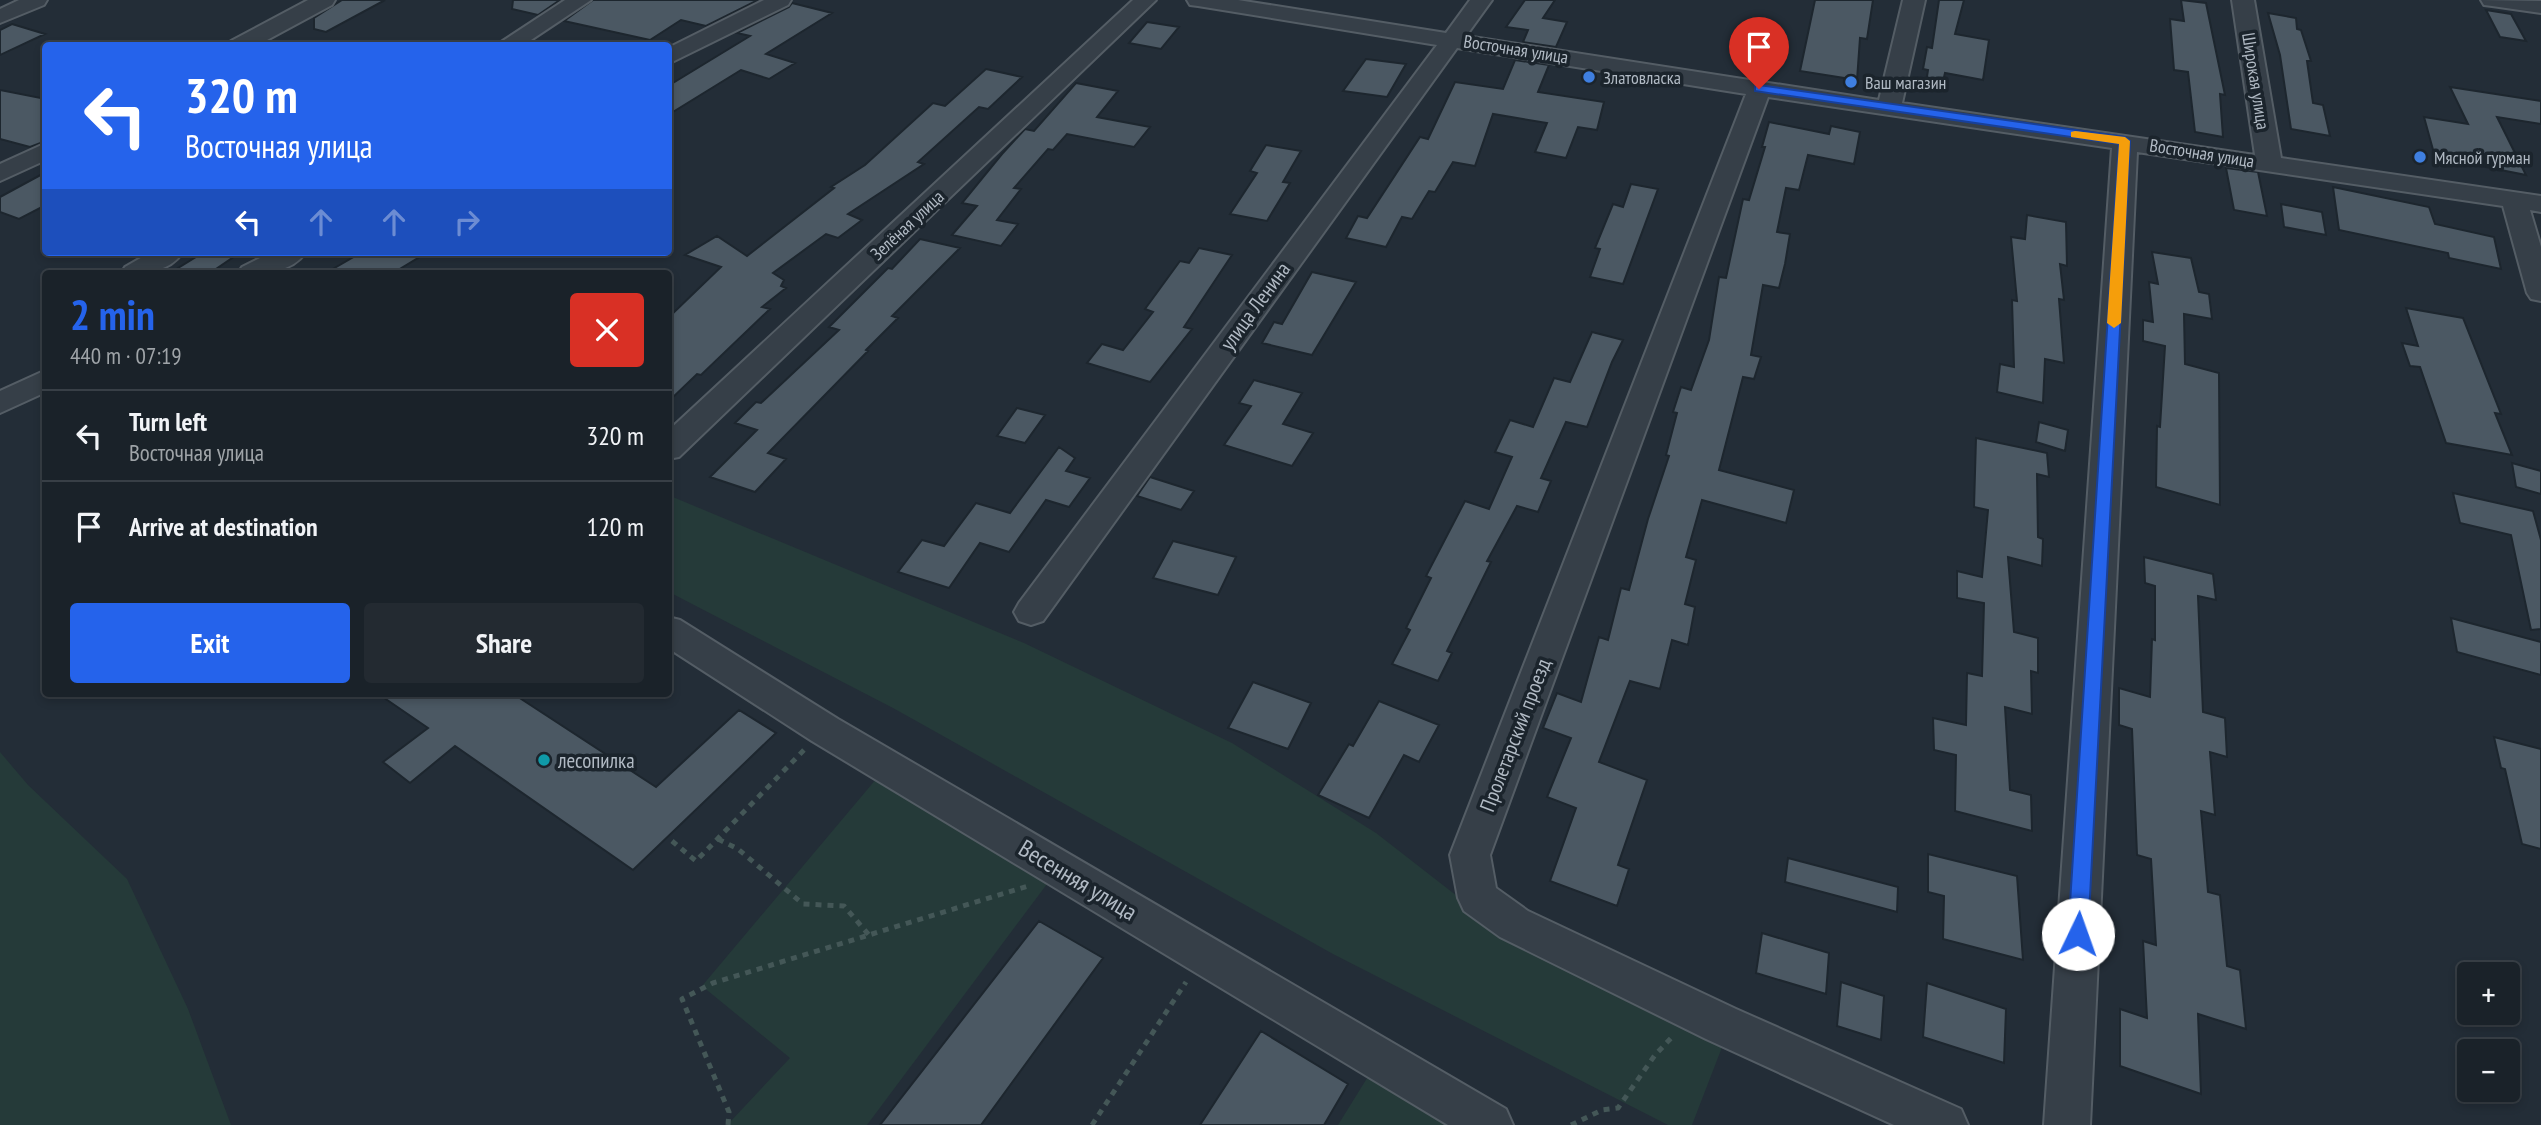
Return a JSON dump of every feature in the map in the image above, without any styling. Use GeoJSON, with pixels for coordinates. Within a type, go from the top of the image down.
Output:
{"type":"FeatureCollection","features":[{"type":"Feature","properties":{"kind":"street"},"geometry":{"type":"LineString","coordinates":[[0,17],[36,0]]}},
{"type":"Feature","properties":{"kind":"street"},"geometry":{"type":"LineString","coordinates":[[246,42],[324,0]]}},
{"type":"Feature","properties":{"kind":"street"},"geometry":{"type":"LineString","coordinates":[[512,42],[580,0]]}},
{"type":"Feature","properties":{"kind":"street"},"geometry":{"type":"LineString","coordinates":[[672,55],[780,0]]}},
{"type":"Feature","properties":{"kind":"street","name":"Зелёная улица"},"geometry":{"type":"LineString","coordinates":[[672,445],[1146,0]]}},
{"type":"Feature","properties":{"kind":"street","name":"Восточная улица"},"geometry":{"type":"LineString","coordinates":[[1198,0],[1451,38],[1759,89],[2541,204]]}},
{"type":"Feature","properties":{"kind":"street","name":"улица Ленина"},"geometry":{"type":"LineString","coordinates":[[1031,612],[1451,38],[1482,0]]}},
{"type":"Feature","properties":{"kind":"street"},"geometry":{"type":"LineString","coordinates":[[1889,108],[1914,0]]}},
{"type":"Feature","properties":{"kind":"street","name":"Широкая улица"},"geometry":{"type":"LineString","coordinates":[[2242,0],[2269,163]]}},
{"type":"Feature","properties":{"kind":"street"},"geometry":{"type":"LineString","coordinates":[[2492,0],[2541,8]]}},
{"type":"Feature","properties":{"kind":"street","name":"Пролетарский проезд"},"geometry":{"type":"LineString","coordinates":[[1759,89],[1469,855],[1478,898],[1514,924],[1703,1015],[1945,1125]]}},
{"type":"Feature","properties":{"kind":"street"},"geometry":{"type":"LineString","coordinates":[[2067,1125],[2125,141]]}},
{"type":"Feature","properties":{"kind":"street"},"geometry":{"type":"LineString","coordinates":[[0,174],[42,152]]}},
{"type":"Feature","properties":{"kind":"street"},"geometry":{"type":"LineString","coordinates":[[2514,200],[2541,293]]}},
{"type":"Feature","properties":{"kind":"street"},"geometry":{"type":"LineString","coordinates":[[140,270],[163,256]]}},
{"type":"Feature","properties":{"kind":"street"},"geometry":{"type":"LineString","coordinates":[[258,270],[285,256]]}},
{"type":"Feature","properties":{"kind":"street"},"geometry":{"type":"LineString","coordinates":[[0,403],[42,381]]}},
{"type":"Feature","properties":{"kind":"street","name":"Весенняя улица"},"geometry":{"type":"LineString","coordinates":[[672,633],[825,730],[1490,1125]]}},
{"type":"Feature","properties":{"kind":"path"},"geometry":{"type":"LineString","coordinates":[[673,841],[696,861],[825,730]]}},
{"type":"Feature","properties":{"kind":"path"},"geometry":{"type":"LineString","coordinates":[[718,839],[738,849],[803,904],[844,906],[869,934]]}},
{"type":"Feature","properties":{"kind":"path"},"geometry":{"type":"LineString","coordinates":[[728,1125],[729,1112],[682,999],[713,983],[1019,888],[1070,876]]}},
{"type":"Feature","properties":{"kind":"path"},"geometry":{"type":"LineString","coordinates":[[1092,1125],[1204,955]]}},
{"type":"Feature","properties":{"kind":"path"},"geometry":{"type":"LineString","coordinates":[[1571,1125],[1602,1110],[1618,1108],[1655,1055],[1679,1030],[1703,1015]]}},
{"type":"Feature","properties":{"kind":"green space"},"geometry":{"type":"Polygon","coordinates":[[[672,497],[1024,643],[1232,743],[1376,833],[1457,896],[1724,1042],[1692,1125],[1668,1125],[1333,954],[893,708],[672,594],[672,497]]]}},
{"type":"Feature","properties":{"kind":"green space"},"geometry":{"type":"Polygon","coordinates":[[[0,752],[28,785],[127,879],[188,1009],[231,1125],[0,1125],[0,752]]]}},
{"type":"Feature","properties":{"kind":"green space"},"geometry":{"type":"Polygon","coordinates":[[[877,778],[1047,884],[867,1125],[730,1125],[790,1058],[702,986],[877,778]]]}},
{"type":"Feature","properties":{"kind":"green space"},"geometry":{"type":"Polygon","coordinates":[[[1369,1075],[1453,1125],[1338,1125],[1369,1075]]]}},
{"type":"Feature","properties":{"kind":"building"},"geometry":{"type":"Polygon","coordinates":[[[342,0],[385,0],[326,32],[314,29],[314,18],[342,0]]]}},
{"type":"Feature","properties":{"kind":"building"},"geometry":{"type":"Polygon","coordinates":[[[513,0],[560,0],[538,15],[512,9],[513,0]]]}},
{"type":"Feature","properties":{"kind":"building"},"geometry":{"type":"Polygon","coordinates":[[[593,0],[758,0],[706,26],[681,20],[650,40],[564,21],[593,0]]]}},
{"type":"Feature","properties":{"kind":"building"},"geometry":{"type":"Polygon","coordinates":[[[1525,0],[1555,0],[1543,18],[1567,22],[1556,47],[1523,42],[1528,30],[1506,27],[1525,0]]]}},
{"type":"Feature","properties":{"kind":"building"},"geometry":{"type":"Polygon","coordinates":[[[1815,0],[1873,0],[1867,39],[1860,38],[1857,80],[1800,71],[1815,0]]]}},
{"type":"Feature","properties":{"kind":"building"},"geometry":{"type":"Polygon","coordinates":[[[1939,0],[1964,0],[1955,34],[1989,40],[1983,80],[1945,73],[1942,86],[1926,83],[1928,70],[1923,69],[1927,47],[1932,48],[1939,0]]]}},
{"type":"Feature","properties":{"kind":"building"},"geometry":{"type":"Polygon","coordinates":[[[2181,0],[2206,3],[2225,95],[2220,94],[2223,137],[2195,132],[2188,72],[2174,70],[2170,19],[2184,21],[2181,0]]]}},
{"type":"Feature","properties":{"kind":"building"},"geometry":{"type":"Polygon","coordinates":[[[792,3],[832,13],[766,54],[795,63],[769,79],[741,70],[672,113],[672,84],[750,36],[737,33],[792,3]]]}},
{"type":"Feature","properties":{"kind":"building"},"geometry":{"type":"Polygon","coordinates":[[[2486,10],[2511,14],[2526,41],[2500,37],[2486,10]]]}},
{"type":"Feature","properties":{"kind":"building"},"geometry":{"type":"Polygon","coordinates":[[[2268,13],[2296,18],[2297,29],[2301,30],[2311,61],[2307,61],[2313,103],[2323,105],[2330,136],[2291,129],[2280,55],[2268,13]]]}},
{"type":"Feature","properties":{"kind":"building"},"geometry":{"type":"Polygon","coordinates":[[[1147,22],[1179,27],[1161,49],[1129,43],[1147,22]]]}},
{"type":"Feature","properties":{"kind":"building"},"geometry":{"type":"Polygon","coordinates":[[[12,24],[45,34],[0,55],[0,30],[12,24]]]}},
{"type":"Feature","properties":{"kind":"building"},"geometry":{"type":"Polygon","coordinates":[[[1366,59],[1406,64],[1387,97],[1343,91],[1366,59]]]}},
{"type":"Feature","properties":{"kind":"building"},"geometry":{"type":"Polygon","coordinates":[[[1515,60],[1549,65],[1538,92],[1604,102],[1597,130],[1578,127],[1566,158],[1535,152],[1547,123],[1493,114],[1475,166],[1453,162],[1435,192],[1429,191],[1412,219],[1402,217],[1386,247],[1346,238],[1358,216],[1367,218],[1420,137],[1428,139],[1455,82],[1503,89],[1515,60]]]}},
{"type":"Feature","properties":{"kind":"building"},"geometry":{"type":"Polygon","coordinates":[[[986,69],[1022,77],[988,109],[979,107],[918,162],[924,164],[848,214],[862,220],[838,238],[826,234],[773,273],[784,280],[781,286],[786,288],[762,307],[770,309],[701,375],[697,374],[672,398],[672,314],[721,267],[685,255],[717,236],[747,256],[834,188],[831,187],[865,165],[933,103],[945,106],[986,69]]]}},
{"type":"Feature","properties":{"kind":"building"},"geometry":{"type":"Polygon","coordinates":[[[1076,83],[1118,91],[1097,117],[1150,127],[1134,147],[1067,134],[1053,150],[1048,149],[1014,188],[1021,189],[997,220],[1018,224],[1001,246],[952,235],[977,206],[962,203],[1025,129],[1034,131],[1076,83]]]}},
{"type":"Feature","properties":{"kind":"building"},"geometry":{"type":"Polygon","coordinates":[[[2450,87],[2541,101],[2541,124],[2497,117],[2526,175],[2435,157],[2424,117],[2468,124],[2450,87]]]}},
{"type":"Feature","properties":{"kind":"building"},"geometry":{"type":"Polygon","coordinates":[[[0,90],[42,98],[42,142],[30,147],[0,139],[0,90]]]}},
{"type":"Feature","properties":{"kind":"building"},"geometry":{"type":"Polygon","coordinates":[[[1769,122],[1829,134],[1831,126],[1860,132],[1854,164],[1808,155],[1799,190],[1786,188],[1777,232],[1790,234],[1785,264],[1779,288],[1763,285],[1751,355],[1761,357],[1754,379],[1743,377],[1719,470],[1794,490],[1786,523],[1702,500],[1686,557],[1696,560],[1685,604],[1695,607],[1688,645],[1672,640],[1660,689],[1630,681],[1599,762],[1647,780],[1618,865],[1629,869],[1617,906],[1550,881],[1576,808],[1547,797],[1571,738],[1543,728],[1557,693],[1581,702],[1599,637],[1608,640],[1621,588],[1629,590],[1648,519],[1669,456],[1666,455],[1677,413],[1673,412],[1681,387],[1691,390],[1709,340],[1719,277],[1726,278],[1743,199],[1749,200],[1765,147],[1762,147],[1769,122]]]}},
{"type":"Feature","properties":{"kind":"building"},"geometry":{"type":"Polygon","coordinates":[[[1266,145],[1301,151],[1283,182],[1290,183],[1267,221],[1230,214],[1257,173],[1250,171],[1266,145]]]}},
{"type":"Feature","properties":{"kind":"building"},"geometry":{"type":"Polygon","coordinates":[[[2226,168],[2258,172],[2267,216],[2234,210],[2226,168]]]}},
{"type":"Feature","properties":{"kind":"building"},"geometry":{"type":"Polygon","coordinates":[[[42,174],[42,207],[19,219],[0,212],[0,197],[42,174]]]}},
{"type":"Feature","properties":{"kind":"building"},"geometry":{"type":"Polygon","coordinates":[[[1631,184],[1658,189],[1623,284],[1590,277],[1600,249],[1595,248],[1613,204],[1623,207],[1631,184]]]}},
{"type":"Feature","properties":{"kind":"building"},"geometry":{"type":"Polygon","coordinates":[[[2333,187],[2429,207],[2435,224],[2494,237],[2501,269],[2449,258],[2448,253],[2339,230],[2333,187]]]}},
{"type":"Feature","properties":{"kind":"building"},"geometry":{"type":"Polygon","coordinates":[[[2281,204],[2322,212],[2326,235],[2284,227],[2281,204]]]}},
{"type":"Feature","properties":{"kind":"building"},"geometry":{"type":"Polygon","coordinates":[[[2027,215],[2066,222],[2067,266],[2060,264],[2064,300],[2059,299],[2064,363],[2045,359],[2043,403],[1997,392],[2000,364],[2014,367],[2012,300],[2017,301],[2011,237],[2025,239],[2027,215]]]}},
{"type":"Feature","properties":{"kind":"building"},"geometry":{"type":"Polygon","coordinates":[[[920,239],[960,248],[892,316],[898,318],[866,350],[868,351],[768,453],[786,459],[755,492],[710,477],[757,430],[735,423],[756,402],[761,403],[839,330],[829,327],[888,268],[892,269],[920,239]]]}},
{"type":"Feature","properties":{"kind":"building"},"geometry":{"type":"Polygon","coordinates":[[[1199,248],[1232,255],[1184,327],[1192,329],[1150,382],[1087,363],[1102,344],[1123,350],[1153,312],[1145,309],[1180,261],[1189,263],[1199,248]]]}},
{"type":"Feature","properties":{"kind":"building"},"geometry":{"type":"Polygon","coordinates":[[[2152,252],[2191,258],[2199,292],[2209,294],[2212,319],[2184,314],[2185,364],[2219,373],[2220,505],[2156,487],[2157,426],[2160,427],[2165,346],[2143,341],[2143,320],[2153,322],[2149,282],[2158,284],[2152,252]]]}},
{"type":"Feature","properties":{"kind":"building"},"geometry":{"type":"Polygon","coordinates":[[[198,256],[235,256],[214,270],[175,270],[198,256]]]}},
{"type":"Feature","properties":{"kind":"building"},"geometry":{"type":"Polygon","coordinates":[[[355,256],[421,256],[398,270],[331,270],[355,256]]]}},
{"type":"Feature","properties":{"kind":"building"},"geometry":{"type":"Polygon","coordinates":[[[1312,272],[1356,282],[1312,355],[1262,343],[1274,322],[1282,324],[1312,272]]]}},
{"type":"Feature","properties":{"kind":"building"},"geometry":{"type":"Polygon","coordinates":[[[2406,308],[2463,318],[2501,414],[2495,413],[2512,455],[2446,443],[2420,367],[2410,366],[2402,343],[2418,346],[2406,308]]]}},
{"type":"Feature","properties":{"kind":"building"},"geometry":{"type":"Polygon","coordinates":[[[1592,332],[1623,340],[1587,427],[1566,422],[1541,478],[1551,481],[1538,512],[1517,506],[1487,561],[1491,562],[1447,651],[1452,653],[1438,681],[1392,664],[1410,630],[1406,628],[1431,578],[1426,576],[1465,501],[1489,509],[1512,457],[1495,452],[1510,420],[1533,427],[1554,378],[1570,382],[1592,332]]]}},
{"type":"Feature","properties":{"kind":"building"},"geometry":{"type":"Polygon","coordinates":[[[1254,380],[1302,393],[1283,424],[1313,433],[1292,466],[1224,445],[1251,406],[1239,403],[1254,380]]]}},
{"type":"Feature","properties":{"kind":"building"},"geometry":{"type":"Polygon","coordinates":[[[1017,408],[1045,415],[1025,443],[997,436],[1017,408]]]}},
{"type":"Feature","properties":{"kind":"building"},"geometry":{"type":"Polygon","coordinates":[[[2039,422],[2068,430],[2065,451],[2036,442],[2039,422]]]}},
{"type":"Feature","properties":{"kind":"building"},"geometry":{"type":"Polygon","coordinates":[[[1976,438],[2047,453],[2049,477],[2037,474],[2038,537],[2043,539],[2042,566],[2008,557],[2014,632],[2038,638],[2038,673],[2031,671],[2032,714],[2005,707],[2010,790],[2031,795],[2032,831],[1955,811],[1956,755],[1934,750],[1933,718],[1966,725],[1967,673],[1982,676],[1984,603],[1957,598],[1957,571],[1982,577],[1988,510],[1974,507],[1976,438]]]}},
{"type":"Feature","properties":{"kind":"building"},"geometry":{"type":"Polygon","coordinates":[[[1059,447],[1075,458],[1066,471],[1090,478],[1069,507],[1046,500],[1009,552],[980,543],[949,588],[898,572],[922,540],[944,546],[976,503],[1010,513],[1059,447]]]}},
{"type":"Feature","properties":{"kind":"building"},"geometry":{"type":"Polygon","coordinates":[[[2512,463],[2541,471],[2541,494],[2516,487],[2512,463]]]}},
{"type":"Feature","properties":{"kind":"building"},"geometry":{"type":"Polygon","coordinates":[[[1150,477],[1194,491],[1181,510],[1137,496],[1150,477]]]}},
{"type":"Feature","properties":{"kind":"building"},"geometry":{"type":"Polygon","coordinates":[[[2453,493],[2533,511],[2541,540],[2541,629],[2531,630],[2511,535],[2460,523],[2453,493]]]}},
{"type":"Feature","properties":{"kind":"building"},"geometry":{"type":"Polygon","coordinates":[[[1173,541],[1236,557],[1218,595],[1153,578],[1173,541]]]}},
{"type":"Feature","properties":{"kind":"building"},"geometry":{"type":"Polygon","coordinates":[[[2144,557],[2213,574],[2216,600],[2198,596],[2203,712],[2225,718],[2227,757],[2210,752],[2215,815],[2201,811],[2208,892],[2220,895],[2227,966],[2240,970],[2246,1029],[2198,1014],[2201,1094],[2120,1066],[2120,1009],[2147,1018],[2143,941],[2156,945],[2151,859],[2137,855],[2132,729],[2119,725],[2119,688],[2150,697],[2152,639],[2155,640],[2155,586],[2145,583],[2144,557]]]}},
{"type":"Feature","properties":{"kind":"building"},"geometry":{"type":"Polygon","coordinates":[[[2451,618],[2541,642],[2541,675],[2457,652],[2451,618]]]}},
{"type":"Feature","properties":{"kind":"building"},"geometry":{"type":"Polygon","coordinates":[[[1253,682],[1311,703],[1288,749],[1228,728],[1253,682]]]}},
{"type":"Feature","properties":{"kind":"building","name":"лесопилка"},"geometry":{"type":"Polygon","coordinates":[[[383,697],[518,697],[656,787],[739,710],[776,733],[633,870],[455,746],[410,783],[383,762],[428,728],[383,697]]]}},
{"type":"Feature","properties":{"kind":"building"},"geometry":{"type":"Polygon","coordinates":[[[1379,701],[1439,725],[1419,762],[1404,755],[1369,818],[1318,795],[1349,744],[1353,746],[1379,701]]]}},
{"type":"Feature","properties":{"kind":"building"},"geometry":{"type":"Polygon","coordinates":[[[2494,737],[2541,749],[2541,849],[2522,844],[2505,769],[2501,768],[2494,737]]]}},
{"type":"Feature","properties":{"kind":"building"},"geometry":{"type":"Polygon","coordinates":[[[1928,854],[2017,876],[2023,960],[1943,939],[1944,896],[1928,892],[1928,854]]]}},
{"type":"Feature","properties":{"kind":"building"},"geometry":{"type":"Polygon","coordinates":[[[1788,858],[1898,887],[1897,912],[1785,882],[1788,858]]]}},
{"type":"Feature","properties":{"kind":"building"},"geometry":{"type":"Polygon","coordinates":[[[1039,921],[1103,958],[981,1125],[880,1125],[1039,921]]]}},
{"type":"Feature","properties":{"kind":"building"},"geometry":{"type":"Polygon","coordinates":[[[1762,933],[1829,953],[1826,994],[1756,973],[1762,933]]]}},
{"type":"Feature","properties":{"kind":"building"},"geometry":{"type":"Polygon","coordinates":[[[1841,982],[1884,996],[1881,1040],[1837,1026],[1841,982]]]}},
{"type":"Feature","properties":{"kind":"building"},"geometry":{"type":"Polygon","coordinates":[[[1927,983],[2006,1009],[2004,1063],[1923,1037],[1927,983]]]}},
{"type":"Feature","properties":{"kind":"building"},"geometry":{"type":"Polygon","coordinates":[[[1261,1031],[1348,1084],[1324,1125],[1200,1125],[1261,1031]]]}},
{"type":"Feature","properties":{"kind":"slow traffic"},"geometry":{"type":"LineString","coordinates":[[2075,134],[2125,141],[2114,323]]}},
{"type":"Feature","properties":{"kind":"place","name":"Златовласка"},"geometry":{"type":"Point","coordinates":[1589,77]}},
{"type":"Feature","properties":{"kind":"place","name":"Ваш магазин"},"geometry":{"type":"Point","coordinates":[1851,82]}},
{"type":"Feature","properties":{"kind":"place","name":"Мясной гурман"},"geometry":{"type":"Point","coordinates":[2420,157]}},
{"type":"Feature","properties":{"kind":"place","name":"лесопилка"},"geometry":{"type":"Point","coordinates":[544,760]}},
{"type":"Feature","properties":{"kind":"route"},"geometry":{"type":"LineString","coordinates":[[1759,89],[2125,141],[2078,934]]}}]}
